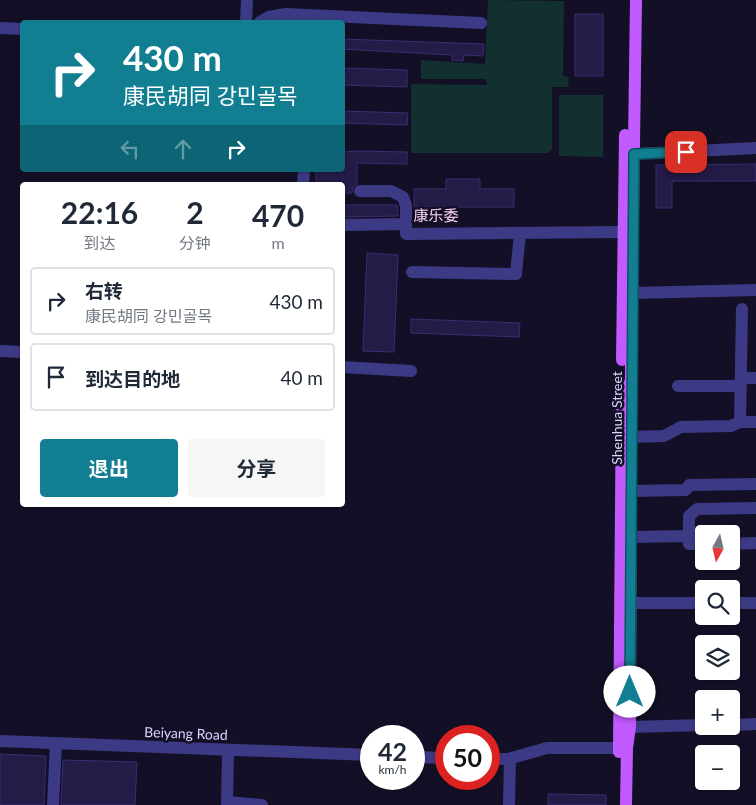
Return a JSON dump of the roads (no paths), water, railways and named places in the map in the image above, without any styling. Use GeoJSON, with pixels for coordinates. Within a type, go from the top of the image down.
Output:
{"type":"FeatureCollection","features":[{"type":"Feature","properties":{"kind":"main road","name":"Shenhua Street"},"geometry":{"type":"LineString","coordinates":[[626,805],[623,748],[623,232],[628,0]]}},
{"type":"Feature","properties":{"kind":"main road","name":"Shenhua Street"},"geometry":{"type":"LineString","coordinates":[[619,805],[623,748],[630,728],[630,437],[636,0]]}},
{"type":"Feature","properties":{"kind":"street"},"geometry":{"type":"LineString","coordinates":[[246,20],[247,0]]}},
{"type":"Feature","properties":{"kind":"street"},"geometry":{"type":"LineString","coordinates":[[264,20],[286,14],[302,19],[481,23]]}},
{"type":"Feature","properties":{"kind":"street"},"geometry":{"type":"LineString","coordinates":[[0,28],[20,29]]}},
{"type":"Feature","properties":{"kind":"street"},"geometry":{"type":"LineString","coordinates":[[634,154],[756,148]]}},
{"type":"Feature","properties":{"kind":"street"},"geometry":{"type":"LineString","coordinates":[[360,191],[391,191],[403,197],[406,206],[406,234],[623,232]]}},
{"type":"Feature","properties":{"kind":"street"},"geometry":{"type":"LineString","coordinates":[[345,224],[406,224]]}},
{"type":"Feature","properties":{"kind":"street"},"geometry":{"type":"LineString","coordinates":[[412,272],[516,274],[520,233]]}},
{"type":"Feature","properties":{"kind":"street"},"geometry":{"type":"LineString","coordinates":[[632,293],[756,290]]}},
{"type":"Feature","properties":{"kind":"street"},"geometry":{"type":"LineString","coordinates":[[740,422],[742,309]]}},
{"type":"Feature","properties":{"kind":"street"},"geometry":{"type":"LineString","coordinates":[[0,351],[20,352]]}},
{"type":"Feature","properties":{"kind":"street"},"geometry":{"type":"LineString","coordinates":[[345,367],[411,371]]}},
{"type":"Feature","properties":{"kind":"street"},"geometry":{"type":"LineString","coordinates":[[678,386],[741,382],[756,378]]}},
{"type":"Feature","properties":{"kind":"street"},"geometry":{"type":"LineString","coordinates":[[630,437],[664,436],[682,427],[731,426],[740,422],[756,422]]}},
{"type":"Feature","properties":{"kind":"street"},"geometry":{"type":"LineString","coordinates":[[630,490],[686,490],[689,485],[756,484]]}},
{"type":"Feature","properties":{"kind":"street"},"geometry":{"type":"LineString","coordinates":[[695,544],[689,544],[689,516],[697,509],[756,508]]}},
{"type":"Feature","properties":{"kind":"street"},"geometry":{"type":"LineString","coordinates":[[630,538],[689,536]]}},
{"type":"Feature","properties":{"kind":"street"},"geometry":{"type":"LineString","coordinates":[[740,544],[756,543]]}},
{"type":"Feature","properties":{"kind":"street"},"geometry":{"type":"LineString","coordinates":[[630,603],[695,603]]}},
{"type":"Feature","properties":{"kind":"street"},"geometry":{"type":"LineString","coordinates":[[740,603],[756,603]]}},
{"type":"Feature","properties":{"kind":"street"},"geometry":{"type":"LineString","coordinates":[[740,725],[756,724]]}},
{"type":"Feature","properties":{"kind":"street"},"geometry":{"type":"LineString","coordinates":[[630,728],[695,726]]}},
{"type":"Feature","properties":{"kind":"street","name":"Beiyang Road"},"geometry":{"type":"LineString","coordinates":[[0,741],[360,755]]}},
{"type":"Feature","properties":{"kind":"street"},"geometry":{"type":"LineString","coordinates":[[53,805],[56,743]]}},
{"type":"Feature","properties":{"kind":"street"},"geometry":{"type":"LineString","coordinates":[[500,759],[510,759],[547,748],[623,748]]}},
{"type":"Feature","properties":{"kind":"street"},"geometry":{"type":"LineString","coordinates":[[228,750],[227,804],[262,805]]}},
{"type":"Feature","properties":{"kind":"street"},"geometry":{"type":"LineString","coordinates":[[509,805],[510,759]]}},
{"type":"Feature","properties":{"kind":"district","name":"康乐委"},"geometry":{"type":"Point","coordinates":[436,215]}}]}
